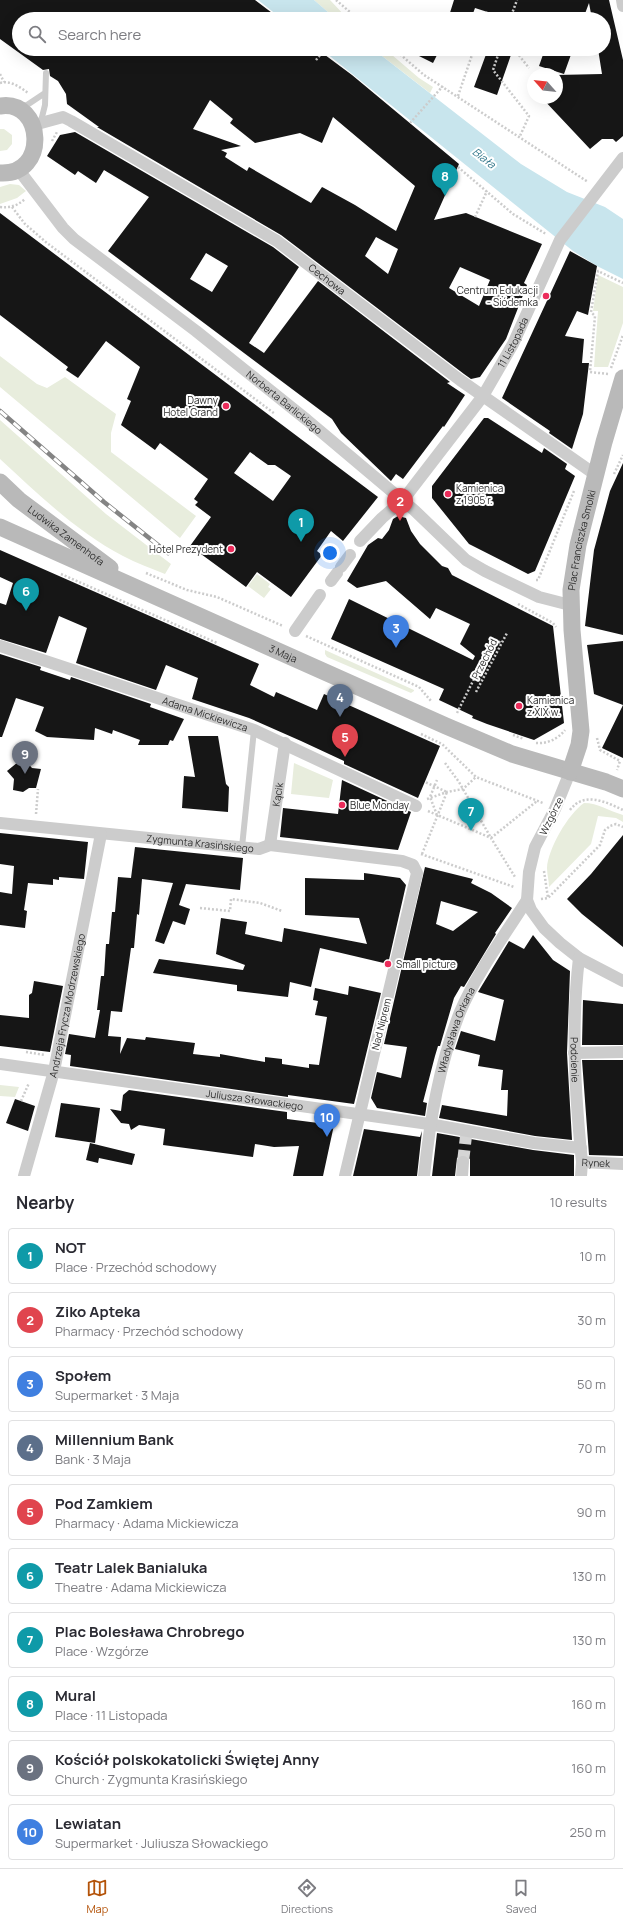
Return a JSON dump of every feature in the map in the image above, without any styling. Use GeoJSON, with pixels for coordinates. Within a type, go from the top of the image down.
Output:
{"type":"FeatureCollection","features":[{"type":"Feature","properties":{"kind":"main road"},"geometry":{"type":"LineString","coordinates":[[4,105],[24,114],[38,128],[36,144],[26,163],[5,173]]}},
{"type":"Feature","properties":{"kind":"main road","name":"Plac Franciszka Smolki"},"geometry":{"type":"LineString","coordinates":[[570,605],[578,545],[596,475],[618,412],[616,376]]}},
{"type":"Feature","properties":{"kind":"main road","name":"Ludwika Zamenhofa"},"geometry":{"type":"LineString","coordinates":[[0,482],[19,500],[134,587]]}},
{"type":"Feature","properties":{"kind":"main road","name":"3 Maja"},"geometry":{"type":"LineString","coordinates":[[0,527],[512,754],[618,787]]}},
{"type":"Feature","properties":{"kind":"main road","name":"Wzgórze"},"geometry":{"type":"LineString","coordinates":[[570,605],[581,731],[579,745],[570,772]]}},
{"type":"Feature","properties":{"kind":"street"},"geometry":{"type":"LineString","coordinates":[[622,0],[623,6]]}},
{"type":"Feature","properties":{"kind":"street","name":"Cechowa"},"geometry":{"type":"LineString","coordinates":[[38,128],[63,117],[277,241],[483,396],[596,475]]}},
{"type":"Feature","properties":{"kind":"street","name":"11 Listopada"},"geometry":{"type":"LineString","coordinates":[[295,631],[355,548],[382,518],[403,500],[483,396],[513,344],[560,240],[623,158]]}},
{"type":"Feature","properties":{"kind":"street","name":"Norberta Barlickiego"},"geometry":{"type":"LineString","coordinates":[[5,173],[74,239],[212,344],[307,420],[403,500],[472,564],[539,597],[570,605]]}},
{"type":"Feature","properties":{"kind":"street","name":"Adama Mickiewicza"},"geometry":{"type":"LineString","coordinates":[[0,646],[254,730],[285,743],[416,806]]}},
{"type":"Feature","properties":{"kind":"street","name":"Kącik"},"geometry":{"type":"LineString","coordinates":[[270,845],[285,743]]}},
{"type":"Feature","properties":{"kind":"street","name":"Wzgórze"},"geometry":{"type":"LineString","coordinates":[[570,772],[555,809],[535,847],[522,901],[532,910],[544,928],[578,958],[623,980]]}},
{"type":"Feature","properties":{"kind":"street","name":"Zygmunta Krasińskiego"},"geometry":{"type":"LineString","coordinates":[[0,824],[259,849],[270,845],[415,857]]}},
{"type":"Feature","properties":{"kind":"street","name":"Andrzeja Frycza Modrzewskiego"},"geometry":{"type":"LineString","coordinates":[[24,1176],[54,1071],[101,834]]}},
{"type":"Feature","properties":{"kind":"street","name":"Nad Niprem"},"geometry":{"type":"LineString","coordinates":[[346,1176],[359,1115],[417,873],[413,865],[415,857]]}},
{"type":"Feature","properties":{"kind":"street","name":"Władysława Orkana"},"geometry":{"type":"LineString","coordinates":[[424,1176],[429,1124],[439,1081],[460,1012],[473,986],[522,901]]}},
{"type":"Feature","properties":{"kind":"street","name":"Podcienie"},"geometry":{"type":"LineString","coordinates":[[578,958],[574,1002],[574,1053],[582,1162]]}},
{"type":"Feature","properties":{"kind":"street"},"geometry":{"type":"LineString","coordinates":[[574,1053],[623,1052]]}},
{"type":"Feature","properties":{"kind":"street","name":"Juliusza Słowackiego"},"geometry":{"type":"LineString","coordinates":[[0,1064],[429,1124],[534,1143],[580,1148]]}},
{"type":"Feature","properties":{"kind":"street"},"geometry":{"type":"LineString","coordinates":[[462,1176],[463,1162]]}},
{"type":"Feature","properties":{"kind":"street","name":"Rynek"},"geometry":{"type":"LineString","coordinates":[[581,1176],[582,1162],[623,1164]]}},
{"type":"Feature","properties":{"kind":"lane"},"geometry":{"type":"LineString","coordinates":[[38,128],[46,93],[46,73]]}},
{"type":"Feature","properties":{"kind":"lane"},"geometry":{"type":"LineString","coordinates":[[4,105],[27,105],[46,93]]}},
{"type":"Feature","properties":{"kind":"lane"},"geometry":{"type":"LineString","coordinates":[[242,847],[254,730]]}},
{"type":"Feature","properties":{"kind":"path"},"geometry":{"type":"LineString","coordinates":[[336,0],[349,12]]}},
{"type":"Feature","properties":{"kind":"path"},"geometry":{"type":"LineString","coordinates":[[513,12],[517,0]]}},
{"type":"Feature","properties":{"kind":"path"},"geometry":{"type":"LineString","coordinates":[[316,60],[319,56]]}},
{"type":"Feature","properties":{"kind":"path"},"geometry":{"type":"LineString","coordinates":[[402,56],[424,75],[520,136],[591,184]]}},
{"type":"Feature","properties":{"kind":"path"},"geometry":{"type":"LineString","coordinates":[[458,96],[472,56]]}},
{"type":"Feature","properties":{"kind":"path"},"geometry":{"type":"LineString","coordinates":[[498,56],[493,70],[529,116],[520,136]]}},
{"type":"Feature","properties":{"kind":"path"},"geometry":{"type":"LineString","coordinates":[[520,56],[529,68]]}},
{"type":"Feature","properties":{"kind":"path"},"geometry":{"type":"LineString","coordinates":[[0,74],[4,82],[0,83]]}},
{"type":"Feature","properties":{"kind":"path"},"geometry":{"type":"LineString","coordinates":[[410,123],[443,86]]}},
{"type":"Feature","properties":{"kind":"path"},"geometry":{"type":"LineString","coordinates":[[458,168],[513,214],[546,234]]}},
{"type":"Feature","properties":{"kind":"path"},"geometry":{"type":"LineString","coordinates":[[475,217],[487,191]]}},
{"type":"Feature","properties":{"kind":"path"},"geometry":{"type":"LineString","coordinates":[[12,207],[25,224],[47,242],[277,415]]}},
{"type":"Feature","properties":{"kind":"path"},"geometry":{"type":"LineString","coordinates":[[616,376],[590,372],[596,316],[591,312],[598,271],[623,283]]}},
{"type":"Feature","properties":{"kind":"path"},"geometry":{"type":"LineString","coordinates":[[613,477],[623,455]]}},
{"type":"Feature","properties":{"kind":"path"},"geometry":{"type":"LineString","coordinates":[[127,603],[142,571],[187,590],[217,597],[295,631],[419,687],[432,701],[438,704]]}},
{"type":"Feature","properties":{"kind":"path"},"geometry":{"type":"LineString","coordinates":[[514,602],[553,623],[556,627],[557,634]]}},
{"type":"Feature","properties":{"kind":"path","name":"Przechód"},"geometry":{"type":"LineString","coordinates":[[476,692],[507,633]]}},
{"type":"Feature","properties":{"kind":"path"},"geometry":{"type":"LineString","coordinates":[[457,713],[494,639],[502,643]]}},
{"type":"Feature","properties":{"kind":"path"},"geometry":{"type":"LineString","coordinates":[[450,710],[464,717]]}},
{"type":"Feature","properties":{"kind":"path"},"geometry":{"type":"LineString","coordinates":[[531,741],[544,743],[563,733],[567,725]]}},
{"type":"Feature","properties":{"kind":"path"},"geometry":{"type":"LineString","coordinates":[[597,734],[600,750],[620,761],[618,787],[607,803]]}},
{"type":"Feature","properties":{"kind":"path"},"geometry":{"type":"LineString","coordinates":[[512,735],[525,740]]}},
{"type":"Feature","properties":{"kind":"path"},"geometry":{"type":"LineString","coordinates":[[442,744],[476,777],[537,801],[567,815],[577,803],[584,799],[600,800],[623,810]]}},
{"type":"Feature","properties":{"kind":"path"},"geometry":{"type":"LineString","coordinates":[[445,763],[463,789],[491,838],[522,901]]}},
{"type":"Feature","properties":{"kind":"path"},"geometry":{"type":"LineString","coordinates":[[416,806],[430,797],[463,789],[476,777]]}},
{"type":"Feature","properties":{"kind":"path"},"geometry":{"type":"LineString","coordinates":[[437,780],[430,797],[437,815]]}},
{"type":"Feature","properties":{"kind":"path"},"geometry":{"type":"LineString","coordinates":[[425,782],[447,792]]}},
{"type":"Feature","properties":{"kind":"path"},"geometry":{"type":"LineString","coordinates":[[36,815],[38,789]]}},
{"type":"Feature","properties":{"kind":"path"},"geometry":{"type":"LineString","coordinates":[[447,792],[415,857],[522,901]]}},
{"type":"Feature","properties":{"kind":"path"},"geometry":{"type":"LineString","coordinates":[[491,838],[537,801]]}},
{"type":"Feature","properties":{"kind":"path"},"geometry":{"type":"LineString","coordinates":[[416,806],[491,838]]}},
{"type":"Feature","properties":{"kind":"path"},"geometry":{"type":"LineString","coordinates":[[544,866],[545,885],[548,898],[600,845],[605,830],[616,824],[623,827]]}},
{"type":"Feature","properties":{"kind":"path"},"geometry":{"type":"LineString","coordinates":[[200,908],[230,911],[231,898],[260,903],[282,911]]}},
{"type":"Feature","properties":{"kind":"path"},"geometry":{"type":"LineString","coordinates":[[19,1052],[48,1055]]}},
{"type":"Feature","properties":{"kind":"path"},"geometry":{"type":"LineString","coordinates":[[22,1101],[29,1083]]}},
{"type":"Feature","properties":{"kind":"green space"},"geometry":{"type":"Polygon","coordinates":[[[314,0],[330,0],[341,12],[328,12],[314,0]]]}},
{"type":"Feature","properties":{"kind":"green space"},"geometry":{"type":"Polygon","coordinates":[[[382,56],[393,56],[419,78],[433,87],[430,93],[382,56]]]}},
{"type":"Feature","properties":{"kind":"green space"},"geometry":{"type":"Polygon","coordinates":[[[0,129],[4,129],[12,135],[12,144],[7,150],[0,151],[0,129]]]}},
{"type":"Feature","properties":{"kind":"green space"},"geometry":{"type":"Polygon","coordinates":[[[10,184],[19,185],[26,191],[17,198],[0,204],[0,187],[10,184]]]}},
{"type":"Feature","properties":{"kind":"green space"},"geometry":{"type":"Polygon","coordinates":[[[598,275],[623,287],[623,323],[608,367],[594,367],[598,311],[593,311],[598,275]]]}},
{"type":"Feature","properties":{"kind":"green space"},"geometry":{"type":"Polygon","coordinates":[[[0,356],[37,384],[47,388],[65,377],[116,414],[111,433],[111,452],[196,516],[180,538],[0,387],[0,356]]]}},
{"type":"Feature","properties":{"kind":"green space"},"geometry":{"type":"Polygon","coordinates":[[[0,420],[106,514],[171,564],[165,574],[128,559],[90,536],[58,512],[0,459],[0,420]]]}},
{"type":"Feature","properties":{"kind":"green space"},"geometry":{"type":"Polygon","coordinates":[[[257,574],[270,584],[268,587],[271,589],[264,598],[248,586],[257,574]]]}},
{"type":"Feature","properties":{"kind":"green space"},"geometry":{"type":"Polygon","coordinates":[[[325,650],[414,691],[411,693],[327,657],[325,650]]]}},
{"type":"Feature","properties":{"kind":"green space"},"geometry":{"type":"Polygon","coordinates":[[[294,763],[333,780],[329,798],[291,794],[294,763]]]}},
{"type":"Feature","properties":{"kind":"green space"},"geometry":{"type":"Polygon","coordinates":[[[584,803],[599,806],[623,815],[623,822],[616,818],[598,816],[591,844],[549,887],[547,868],[551,851],[566,823],[584,803]]]}},
{"type":"Feature","properties":{"kind":"green space"},"geometry":{"type":"Polygon","coordinates":[[[0,1085],[19,1087],[15,1097],[0,1096],[0,1085]]]}},
{"type":"Feature","properties":{"kind":"water"},"geometry":{"type":"Polygon","coordinates":[[[258,0],[314,0],[328,12],[273,12],[258,0]]]}},
{"type":"Feature","properties":{"kind":"water","name":"Biała"},"geometry":{"type":"Polygon","coordinates":[[[330,56],[382,56],[521,164],[567,192],[605,207],[623,219],[623,279],[597,266],[573,251],[330,56]]]}},
{"type":"Feature","properties":{"kind":"building"},"geometry":{"type":"Polygon","coordinates":[[[0,0],[255,0],[271,12],[12,12],[12,48],[0,39],[0,0]]]}},
{"type":"Feature","properties":{"kind":"building"},"geometry":{"type":"Polygon","coordinates":[[[454,0],[609,0],[623,60],[623,136],[616,142],[613,139],[602,139],[590,149],[548,104],[563,104],[563,75],[602,74],[599,56],[611,56],[611,12],[591,12],[589,3],[586,12],[488,12],[475,8],[474,12],[450,12],[454,0]]]}},
{"type":"Feature","properties":{"kind":"building"},"geometry":{"type":"Polygon","coordinates":[[[24,56],[326,56],[352,75],[459,164],[434,220],[466,213],[542,244],[524,283],[527,285],[506,339],[480,377],[471,379],[281,235],[97,127],[99,127],[67,104],[66,94],[58,81],[50,76],[49,69],[43,70],[24,56]],[[210,100],[193,129],[241,146],[221,150],[227,153],[225,157],[247,171],[249,167],[311,203],[322,187],[355,205],[396,231],[415,186],[333,117],[322,143],[300,133],[255,143],[230,123],[233,119],[210,100]],[[376,237],[365,256],[388,274],[398,249],[376,237]],[[460,267],[449,288],[479,306],[490,280],[460,267]]]}},
{"type":"Feature","properties":{"kind":"building"},"geometry":{"type":"Polygon","coordinates":[[[419,56],[436,56],[433,63],[419,56]]]}},
{"type":"Feature","properties":{"kind":"building"},"geometry":{"type":"Polygon","coordinates":[[[485,56],[511,56],[497,95],[474,87],[485,56]]]}},
{"type":"Feature","properties":{"kind":"building"},"geometry":{"type":"Polygon","coordinates":[[[543,56],[570,56],[564,74],[563,68],[545,68],[539,66],[543,56]]]}},
{"type":"Feature","properties":{"kind":"building"},"geometry":{"type":"Polygon","coordinates":[[[75,132],[273,247],[299,267],[249,343],[264,353],[318,281],[450,382],[447,383],[465,395],[444,427],[443,426],[403,479],[396,474],[391,481],[341,433],[332,419],[108,251],[149,197],[104,170],[96,183],[78,171],[75,175],[47,156],[60,135],[75,132]],[[206,253],[190,279],[212,292],[228,266],[206,253]]]}},
{"type":"Feature","properties":{"kind":"building"},"geometry":{"type":"Polygon","coordinates":[[[0,213],[378,497],[343,541],[331,531],[317,551],[322,555],[291,597],[257,572],[246,587],[190,546],[211,517],[195,505],[198,502],[194,499],[208,479],[160,443],[155,450],[121,425],[131,401],[127,399],[140,367],[106,341],[78,378],[66,370],[68,367],[0,315],[0,213]],[[250,452],[234,473],[273,501],[291,476],[275,465],[268,465],[250,452]]]}},
{"type":"Feature","properties":{"kind":"building"},"geometry":{"type":"Polygon","coordinates":[[[570,251],[597,266],[588,315],[577,311],[565,336],[584,339],[582,363],[589,363],[583,414],[572,449],[549,433],[550,431],[502,398],[570,251]]]}},
{"type":"Feature","properties":{"kind":"building"},"geometry":{"type":"Polygon","coordinates":[[[484,418],[488,418],[542,453],[544,448],[567,464],[565,469],[575,476],[535,571],[528,574],[469,544],[432,498],[432,486],[484,418]]]}},
{"type":"Feature","properties":{"kind":"building"},"geometry":{"type":"Polygon","coordinates":[[[623,463],[623,635],[585,626],[594,550],[610,491],[623,463]]]}},
{"type":"Feature","properties":{"kind":"building"},"geometry":{"type":"Polygon","coordinates":[[[398,516],[406,518],[411,531],[420,544],[442,566],[448,568],[452,575],[553,626],[564,723],[534,740],[487,724],[472,718],[473,716],[439,700],[444,689],[331,639],[349,599],[473,660],[475,656],[460,644],[470,624],[436,608],[430,619],[386,581],[357,588],[347,581],[368,545],[378,538],[382,539],[389,530],[393,519],[398,516]]]}},
{"type":"Feature","properties":{"kind":"building"},"geometry":{"type":"Polygon","coordinates":[[[0,550],[259,664],[250,685],[274,697],[276,692],[317,710],[324,694],[440,746],[418,798],[344,764],[344,761],[249,718],[192,699],[198,678],[166,665],[156,690],[76,663],[87,628],[59,616],[46,653],[0,639],[0,603],[6,605],[13,583],[0,577],[0,550]]]}},
{"type":"Feature","properties":{"kind":"building"},"geometry":{"type":"Polygon","coordinates":[[[623,641],[623,705],[594,694],[587,645],[623,641]]]}},
{"type":"Feature","properties":{"kind":"building"},"geometry":{"type":"Polygon","coordinates":[[[0,654],[41,667],[40,670],[70,680],[71,677],[151,704],[150,707],[184,719],[173,741],[170,740],[168,745],[138,745],[140,740],[113,730],[112,734],[95,728],[94,740],[47,737],[35,731],[44,707],[16,698],[2,737],[0,737],[0,654]]]}},
{"type":"Feature","properties":{"kind":"building"},"geometry":{"type":"Polygon","coordinates":[[[623,705],[623,758],[602,748],[623,705]]]}},
{"type":"Feature","properties":{"kind":"building"},"geometry":{"type":"Polygon","coordinates":[[[188,736],[218,736],[226,784],[229,787],[228,812],[182,808],[184,776],[195,777],[188,736]]]}},
{"type":"Feature","properties":{"kind":"building"},"geometry":{"type":"Polygon","coordinates":[[[23,758],[32,768],[41,769],[36,788],[29,788],[23,792],[13,790],[14,779],[7,771],[23,758]]]}},
{"type":"Feature","properties":{"kind":"building"},"geometry":{"type":"Polygon","coordinates":[[[342,780],[411,812],[398,850],[280,837],[283,808],[338,814],[342,780]]]}},
{"type":"Feature","properties":{"kind":"building"},"geometry":{"type":"Polygon","coordinates":[[[0,833],[88,842],[84,879],[59,877],[59,880],[53,879],[53,885],[28,883],[24,910],[27,911],[25,928],[0,925],[0,892],[12,894],[14,866],[0,864],[0,833]]]}},
{"type":"Feature","properties":{"kind":"building"},"geometry":{"type":"Polygon","coordinates":[[[623,835],[623,947],[582,914],[567,899],[591,874],[623,835]]]}},
{"type":"Feature","properties":{"kind":"building"},"geometry":{"type":"Polygon","coordinates":[[[135,847],[243,858],[240,890],[186,884],[179,905],[190,909],[185,925],[173,921],[164,944],[155,941],[173,883],[142,879],[139,915],[137,914],[134,948],[131,948],[122,1012],[111,1011],[108,1036],[121,1037],[120,1054],[127,1038],[145,1040],[146,1037],[195,1043],[193,1054],[220,1057],[220,1054],[265,1062],[265,1057],[282,1059],[282,1064],[309,1068],[309,1064],[319,1065],[327,1017],[315,1015],[318,1001],[313,1000],[315,988],[348,995],[349,986],[381,993],[354,1104],[288,1095],[288,1097],[70,1066],[71,1055],[65,1054],[69,1034],[95,1038],[100,1010],[97,1010],[101,976],[104,976],[106,944],[109,944],[112,912],[115,912],[118,877],[131,878],[135,847]]]}},
{"type":"Feature","properties":{"kind":"building"},"geometry":{"type":"Polygon","coordinates":[[[425,867],[473,879],[471,883],[491,893],[512,908],[495,933],[496,934],[464,987],[461,986],[454,998],[440,1046],[438,1046],[435,1056],[423,1102],[427,1103],[425,1116],[377,1108],[371,1098],[377,1072],[401,1078],[407,1047],[384,1044],[425,867]],[[441,901],[436,924],[453,931],[478,912],[441,901]]]}},
{"type":"Feature","properties":{"kind":"building"},"geometry":{"type":"Polygon","coordinates":[[[364,873],[400,878],[406,885],[388,964],[320,948],[311,987],[290,982],[288,997],[237,991],[237,985],[153,973],[159,959],[243,970],[245,965],[216,954],[221,918],[247,922],[245,934],[282,942],[284,928],[367,944],[359,918],[305,915],[305,878],[364,880],[364,873]]]}},
{"type":"Feature","properties":{"kind":"building"},"geometry":{"type":"Polygon","coordinates":[[[533,935],[553,960],[570,971],[567,1053],[572,1140],[535,1136],[439,1118],[442,1105],[507,1116],[508,1090],[501,1090],[503,1070],[478,1066],[480,1055],[455,1049],[461,1031],[495,1041],[504,1000],[478,992],[509,941],[524,949],[533,935]]]}},
{"type":"Feature","properties":{"kind":"building"},"geometry":{"type":"Polygon","coordinates":[[[34,981],[63,986],[50,1052],[0,1046],[0,1015],[29,1018],[29,995],[32,993],[34,981]]]}},
{"type":"Feature","properties":{"kind":"building"},"geometry":{"type":"Polygon","coordinates":[[[583,1000],[623,1004],[623,1045],[582,1045],[583,1000]]]}},
{"type":"Feature","properties":{"kind":"building"},"geometry":{"type":"Polygon","coordinates":[[[582,1060],[623,1060],[623,1156],[589,1155],[582,1060]]]}},
{"type":"Feature","properties":{"kind":"building"},"geometry":{"type":"Polygon","coordinates":[[[129,1090],[287,1112],[287,1119],[334,1125],[323,1176],[293,1176],[299,1146],[274,1147],[255,1144],[253,1157],[163,1145],[165,1129],[139,1125],[131,1130],[129,1124],[121,1123],[110,1109],[121,1111],[123,1095],[129,1090]]]}},
{"type":"Feature","properties":{"kind":"building"},"geometry":{"type":"Polygon","coordinates":[[[15,1099],[35,1106],[28,1131],[6,1123],[15,1099]]]}},
{"type":"Feature","properties":{"kind":"building"},"geometry":{"type":"Polygon","coordinates":[[[61,1103],[100,1108],[95,1143],[55,1137],[61,1103]]]}},
{"type":"Feature","properties":{"kind":"building"},"geometry":{"type":"Polygon","coordinates":[[[364,1129],[420,1137],[422,1131],[417,1176],[353,1176],[364,1129]]]}},
{"type":"Feature","properties":{"kind":"building"},"geometry":{"type":"Polygon","coordinates":[[[437,1133],[533,1150],[574,1155],[574,1176],[470,1176],[470,1159],[463,1155],[457,1158],[455,1176],[432,1176],[437,1133]]]}},
{"type":"Feature","properties":{"kind":"building"},"geometry":{"type":"Polygon","coordinates":[[[90,1143],[135,1154],[132,1165],[99,1158],[98,1163],[86,1160],[90,1143]]]}},
{"type":"Feature","properties":{"kind":"tunnel"},"geometry":{"type":"LineString","coordinates":[[463,1162],[466,1136]]}},
{"type":"Feature","properties":{"kind":"railway"},"geometry":{"type":"LineString","coordinates":[[0,411],[104,502],[168,553]]}},
{"type":"Feature","properties":{"kind":"place","name":"Mural"},"geometry":{"type":"Point","coordinates":[445,196]}},
{"type":"Feature","properties":{"kind":"place","name":"Centrum Edukacji - Siódemka"},"geometry":{"type":"Point","coordinates":[546,296]}},
{"type":"Feature","properties":{"kind":"place","name":"Dawny Hotel Grand"},"geometry":{"type":"Point","coordinates":[226,406]}},
{"type":"Feature","properties":{"kind":"place","name":"Kamienica z 1905 r."},"geometry":{"type":"Point","coordinates":[448,494]}},
{"type":"Feature","properties":{"kind":"place","name":"Ziko Apteka"},"geometry":{"type":"Point","coordinates":[400,521]}},
{"type":"Feature","properties":{"kind":"place","name":"NOT"},"geometry":{"type":"Point","coordinates":[301,542]}},
{"type":"Feature","properties":{"kind":"place","name":"Hotel Prezydent"},"geometry":{"type":"Point","coordinates":[231,549]}},
{"type":"Feature","properties":{"kind":"place","name":"Teatr Lalek Banialuka"},"geometry":{"type":"Point","coordinates":[26,611]}},
{"type":"Feature","properties":{"kind":"place","name":"Społem"},"geometry":{"type":"Point","coordinates":[396,648]}},
{"type":"Feature","properties":{"kind":"place","name":"Kamienica z XIX w."},"geometry":{"type":"Point","coordinates":[519,706]}},
{"type":"Feature","properties":{"kind":"place","name":"Millennium Bank"},"geometry":{"type":"Point","coordinates":[340,717]}},
{"type":"Feature","properties":{"kind":"place","name":"Pod Zamkiem"},"geometry":{"type":"Point","coordinates":[345,757]}},
{"type":"Feature","properties":{"kind":"place","name":"Kościół polskokatolicki Świętej Anny"},"geometry":{"type":"Point","coordinates":[25,774]}},
{"type":"Feature","properties":{"kind":"place","name":"Blue Monday"},"geometry":{"type":"Point","coordinates":[342,805]}},
{"type":"Feature","properties":{"kind":"place","name":"Plac Bolesława Chrobrego"},"geometry":{"type":"Point","coordinates":[471,831]}},
{"type":"Feature","properties":{"kind":"place","name":"Small picture"},"geometry":{"type":"Point","coordinates":[388,964]}},
{"type":"Feature","properties":{"kind":"place","name":"Lewiatan"},"geometry":{"type":"Point","coordinates":[327,1137]}}]}
